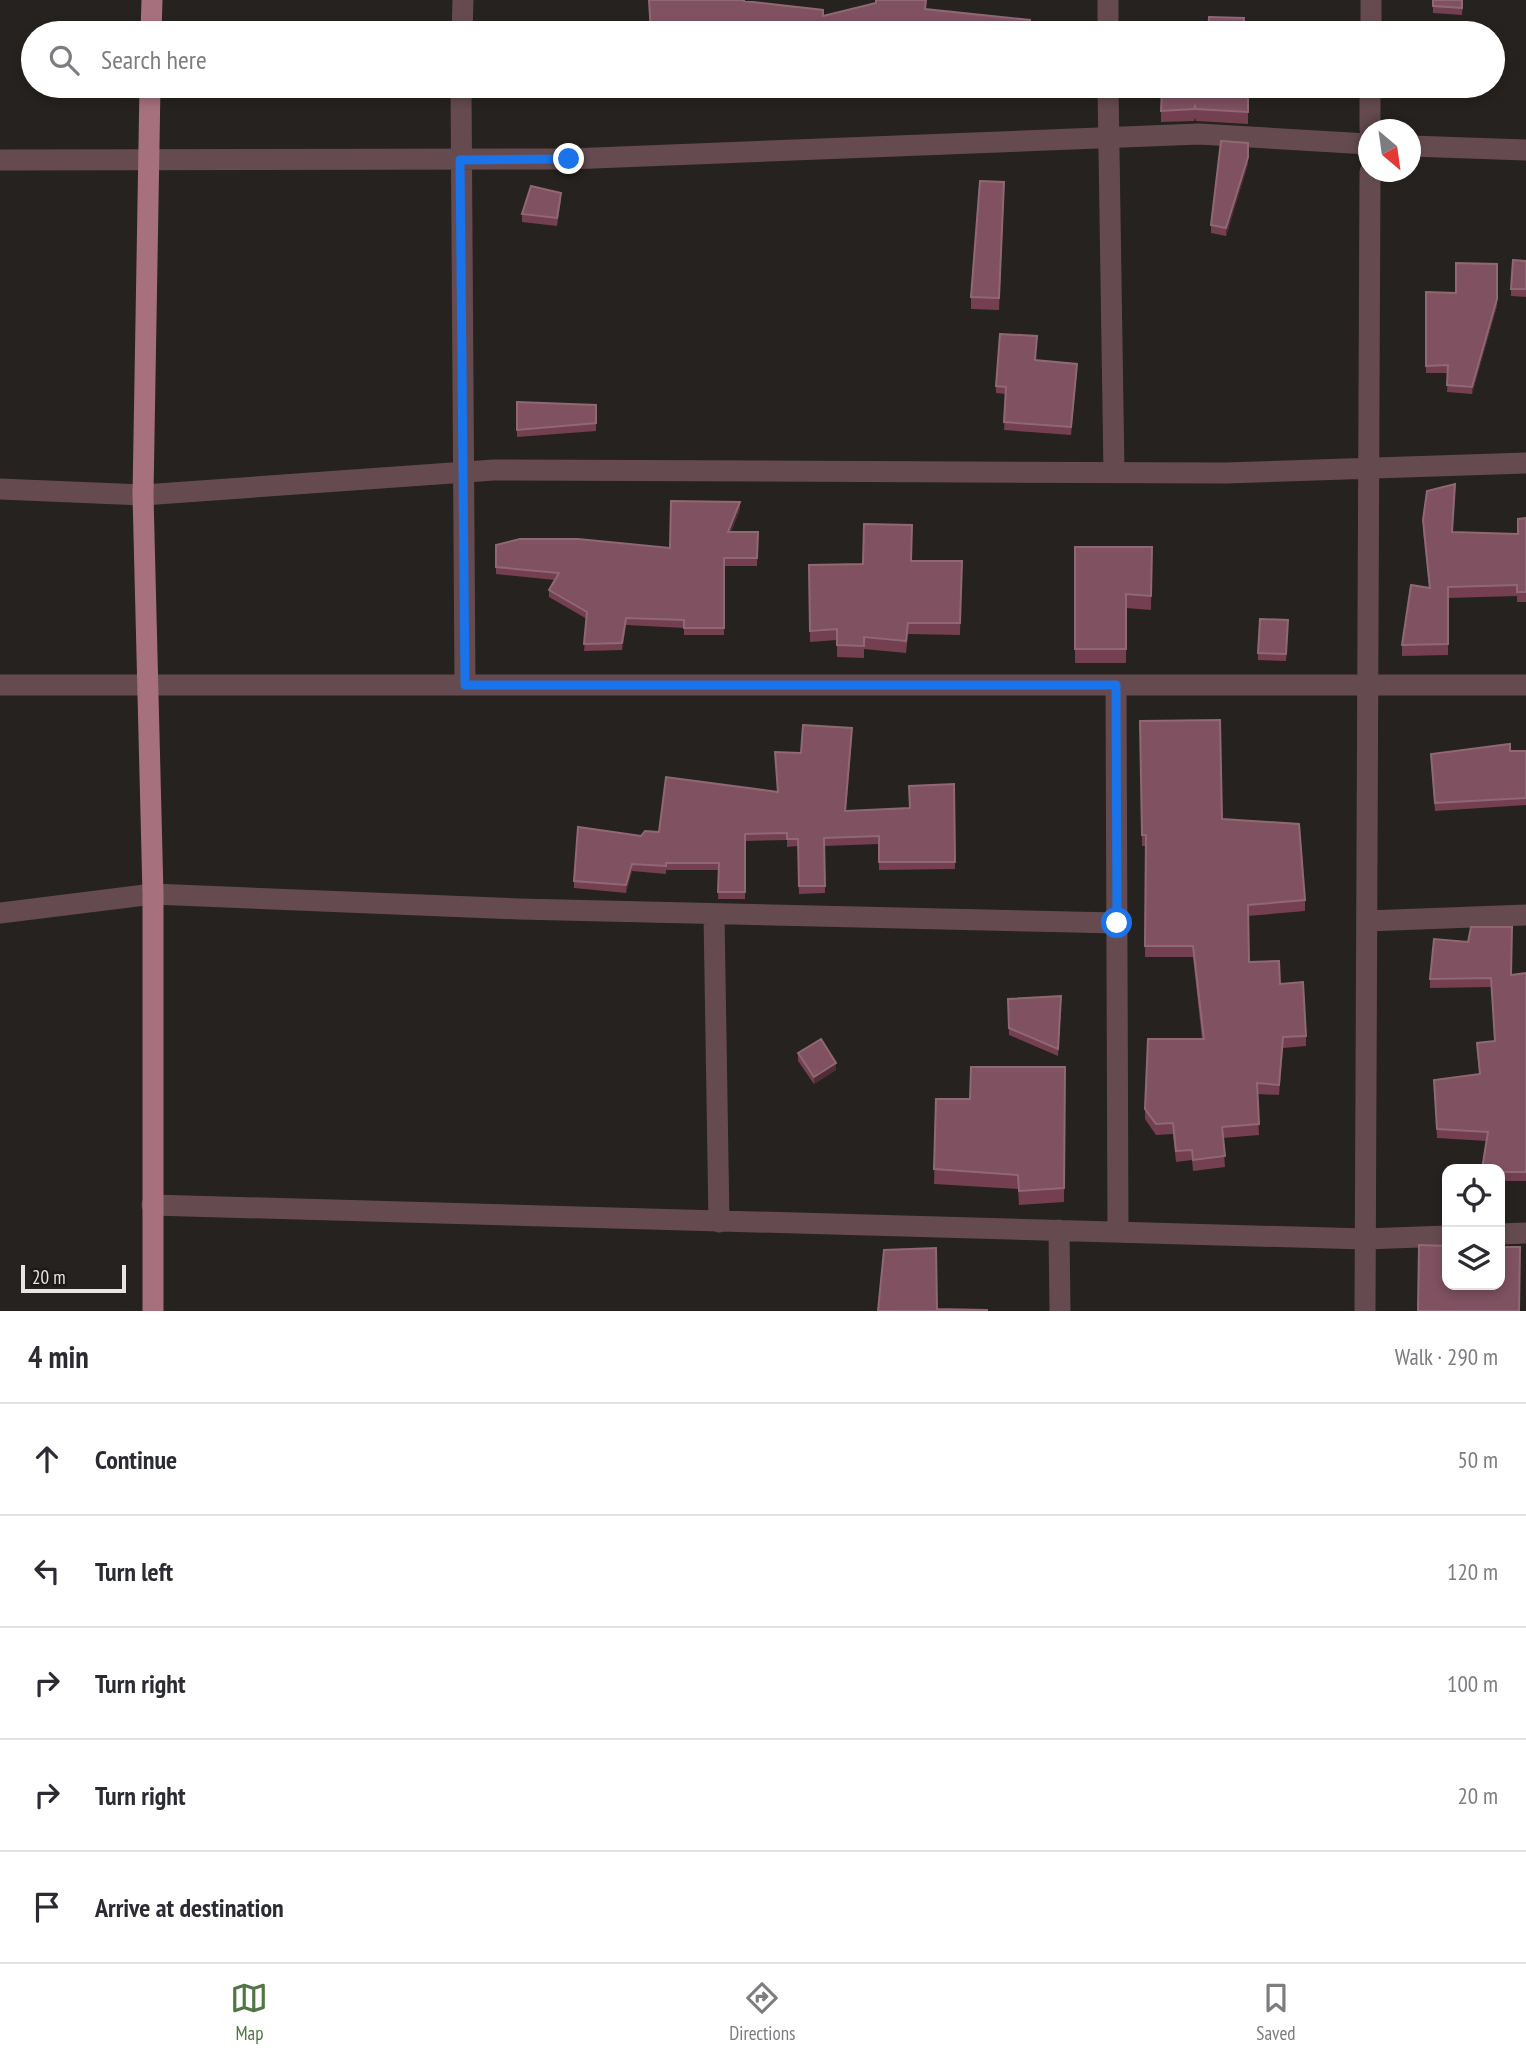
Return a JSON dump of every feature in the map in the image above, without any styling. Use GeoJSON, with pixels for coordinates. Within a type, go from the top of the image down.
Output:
{"type":"FeatureCollection","features":[{"type":"Feature","properties":{"kind":"main road"},"geometry":{"type":"LineString","coordinates":[[152,0],[152,21]]}},
{"type":"Feature","properties":{"kind":"main road"},"geometry":{"type":"LineString","coordinates":[[150,98],[143,495],[153,894],[153,1311]]}},
{"type":"Feature","properties":{"kind":"street"},"geometry":{"type":"LineString","coordinates":[[462,21],[463,0]]}},
{"type":"Feature","properties":{"kind":"street"},"geometry":{"type":"LineString","coordinates":[[1108,0],[1108,21]]}},
{"type":"Feature","properties":{"kind":"street"},"geometry":{"type":"LineString","coordinates":[[1371,0],[1371,21]]}},
{"type":"Feature","properties":{"kind":"street"},"geometry":{"type":"LineString","coordinates":[[461,98],[465,685]]}},
{"type":"Feature","properties":{"kind":"street"},"geometry":{"type":"LineString","coordinates":[[1108,98],[1114,473]]}},
{"type":"Feature","properties":{"kind":"street"},"geometry":{"type":"LineString","coordinates":[[1370,98],[1370,119]]}},
{"type":"Feature","properties":{"kind":"street"},"geometry":{"type":"LineString","coordinates":[[0,160],[149,162],[569,159],[1199,134],[1358,143]]}},
{"type":"Feature","properties":{"kind":"street"},"geometry":{"type":"LineString","coordinates":[[1421,146],[1526,150]]}},
{"type":"Feature","properties":{"kind":"street"},"geometry":{"type":"LineString","coordinates":[[1365,1311],[1370,182]]}},
{"type":"Feature","properties":{"kind":"street"},"geometry":{"type":"LineString","coordinates":[[0,489],[143,495],[464,473],[1114,473],[1368,469],[1526,463]]}},
{"type":"Feature","properties":{"kind":"street"},"geometry":{"type":"LineString","coordinates":[[0,685],[1526,685]]}},
{"type":"Feature","properties":{"kind":"street"},"geometry":{"type":"LineString","coordinates":[[1116,685],[1118,1232]]}},
{"type":"Feature","properties":{"kind":"street"},"geometry":{"type":"LineString","coordinates":[[0,913],[153,894],[714,914],[1117,923]]}},
{"type":"Feature","properties":{"kind":"street"},"geometry":{"type":"LineString","coordinates":[[714,914],[719,1222]]}},
{"type":"Feature","properties":{"kind":"street"},"geometry":{"type":"LineString","coordinates":[[1367,921],[1526,915]]}},
{"type":"Feature","properties":{"kind":"street"},"geometry":{"type":"LineString","coordinates":[[152,1205],[1365,1239],[1442,1236]]}},
{"type":"Feature","properties":{"kind":"street"},"geometry":{"type":"LineString","coordinates":[[1059,1230],[1060,1311]]}},
{"type":"Feature","properties":{"kind":"street"},"geometry":{"type":"LineString","coordinates":[[1505,1234],[1526,1233]]}},
{"type":"Feature","properties":{"kind":"building"},"geometry":{"type":"Polygon","coordinates":[[[649,0],[744,0],[823,10],[823,16],[876,3],[876,0],[926,0],[925,9],[1030,20],[1030,21],[650,21],[649,0]]]}},
{"type":"Feature","properties":{"kind":"building"},"geometry":{"type":"Polygon","coordinates":[[[1433,0],[1462,0],[1462,8],[1433,6],[1433,0]]]}},
{"type":"Feature","properties":{"kind":"building"},"geometry":{"type":"Polygon","coordinates":[[[1209,17],[1244,18],[1244,21],[1209,21],[1209,17]]]}},
{"type":"Feature","properties":{"kind":"building"},"geometry":{"type":"Polygon","coordinates":[[[1162,98],[1248,98],[1248,112],[1196,109],[1195,106],[1194,109],[1161,111],[1162,98]]]}},
{"type":"Feature","properties":{"kind":"building"},"geometry":{"type":"Polygon","coordinates":[[[1221,141],[1248,143],[1248,157],[1226,228],[1211,225],[1221,141]]]}},
{"type":"Feature","properties":{"kind":"building"},"geometry":{"type":"Polygon","coordinates":[[[980,181],[1004,182],[999,298],[971,297],[980,181]]]}},
{"type":"Feature","properties":{"kind":"building"},"geometry":{"type":"Polygon","coordinates":[[[531,186],[561,193],[557,218],[522,214],[531,186]]]}},
{"type":"Feature","properties":{"kind":"building"},"geometry":{"type":"Polygon","coordinates":[[[1513,260],[1526,261],[1526,289],[1511,289],[1513,260]]]}},
{"type":"Feature","properties":{"kind":"building"},"geometry":{"type":"Polygon","coordinates":[[[1456,263],[1497,264],[1497,299],[1472,387],[1447,385],[1448,365],[1426,366],[1426,292],[1456,293],[1456,263]]]}},
{"type":"Feature","properties":{"kind":"building"},"geometry":{"type":"Polygon","coordinates":[[[1000,334],[1037,336],[1035,360],[1077,364],[1071,427],[1004,422],[1006,387],[996,386],[1000,334]]]}},
{"type":"Feature","properties":{"kind":"building"},"geometry":{"type":"Polygon","coordinates":[[[517,402],[596,405],[596,423],[517,430],[517,402]]]}},
{"type":"Feature","properties":{"kind":"building"},"geometry":{"type":"Polygon","coordinates":[[[1455,484],[1452,532],[1518,534],[1518,519],[1526,518],[1526,592],[1517,592],[1517,585],[1448,587],[1448,644],[1402,645],[1411,585],[1430,588],[1423,520],[1427,491],[1455,484]]]}},
{"type":"Feature","properties":{"kind":"building"},"geometry":{"type":"Polygon","coordinates":[[[671,501],[740,502],[728,532],[758,532],[757,558],[724,558],[724,628],[684,628],[684,620],[626,618],[622,643],[584,644],[587,612],[549,590],[559,573],[496,567],[496,545],[520,539],[578,539],[670,548],[671,501]]]}},
{"type":"Feature","properties":{"kind":"building"},"geometry":{"type":"Polygon","coordinates":[[[864,524],[912,525],[911,561],[962,561],[960,623],[908,623],[906,641],[864,637],[864,646],[837,645],[837,629],[810,631],[809,565],[863,564],[864,524]]]}},
{"type":"Feature","properties":{"kind":"building"},"geometry":{"type":"Polygon","coordinates":[[[1075,547],[1152,547],[1151,596],[1126,594],[1126,649],[1075,649],[1075,547]]]}},
{"type":"Feature","properties":{"kind":"building"},"geometry":{"type":"Polygon","coordinates":[[[1260,619],[1288,620],[1286,654],[1258,653],[1260,619]]]}},
{"type":"Feature","properties":{"kind":"building"},"geometry":{"type":"Polygon","coordinates":[[[1220,720],[1222,819],[1299,824],[1305,900],[1248,905],[1249,962],[1279,961],[1280,984],[1303,982],[1306,1036],[1283,1037],[1279,1085],[1257,1083],[1259,1124],[1222,1127],[1225,1156],[1193,1160],[1192,1150],[1176,1151],[1173,1123],[1156,1124],[1145,1109],[1148,1039],[1204,1039],[1193,946],[1145,946],[1146,835],[1142,835],[1140,721],[1220,720]]]}},
{"type":"Feature","properties":{"kind":"building"},"geometry":{"type":"Polygon","coordinates":[[[803,725],[852,728],[845,811],[910,808],[909,786],[954,784],[955,862],[879,862],[879,836],[824,838],[825,886],[799,886],[798,839],[787,839],[787,833],[745,834],[745,892],[718,892],[719,863],[666,863],[666,866],[632,864],[626,885],[574,881],[578,827],[641,836],[645,831],[659,832],[666,777],[778,792],[775,752],[801,753],[803,725]]]}},
{"type":"Feature","properties":{"kind":"building"},"geometry":{"type":"Polygon","coordinates":[[[1510,744],[1510,751],[1526,751],[1526,798],[1435,803],[1431,754],[1510,744]]]}},
{"type":"Feature","properties":{"kind":"building"},"geometry":{"type":"Polygon","coordinates":[[[1471,927],[1512,927],[1511,975],[1526,973],[1526,1172],[1505,1172],[1505,1164],[1483,1164],[1488,1132],[1437,1129],[1434,1080],[1480,1074],[1477,1043],[1495,1041],[1491,978],[1430,979],[1434,939],[1468,942],[1471,927]]]}},
{"type":"Feature","properties":{"kind":"building"},"geometry":{"type":"Polygon","coordinates":[[[1061,996],[1058,1049],[1009,1028],[1008,999],[1061,996]]]}},
{"type":"Feature","properties":{"kind":"building"},"geometry":{"type":"Polygon","coordinates":[[[821,1039],[836,1063],[814,1077],[798,1053],[821,1039]]]}},
{"type":"Feature","properties":{"kind":"building"},"geometry":{"type":"Polygon","coordinates":[[[971,1067],[1065,1067],[1064,1188],[1019,1191],[1018,1175],[934,1169],[936,1099],[970,1099],[971,1067]]]}},
{"type":"Feature","properties":{"kind":"building"},"geometry":{"type":"Polygon","coordinates":[[[1419,1245],[1442,1246],[1442,1290],[1505,1290],[1505,1247],[1520,1247],[1519,1311],[1418,1311],[1419,1245]]]}},
{"type":"Feature","properties":{"kind":"building"},"geometry":{"type":"Polygon","coordinates":[[[936,1248],[937,1309],[987,1311],[878,1311],[884,1250],[936,1248]]]}},
{"type":"Feature","properties":{"kind":"route"},"geometry":{"type":"LineString","coordinates":[[569,159],[460,160],[465,685],[1116,685],[1117,923]]}}]}
